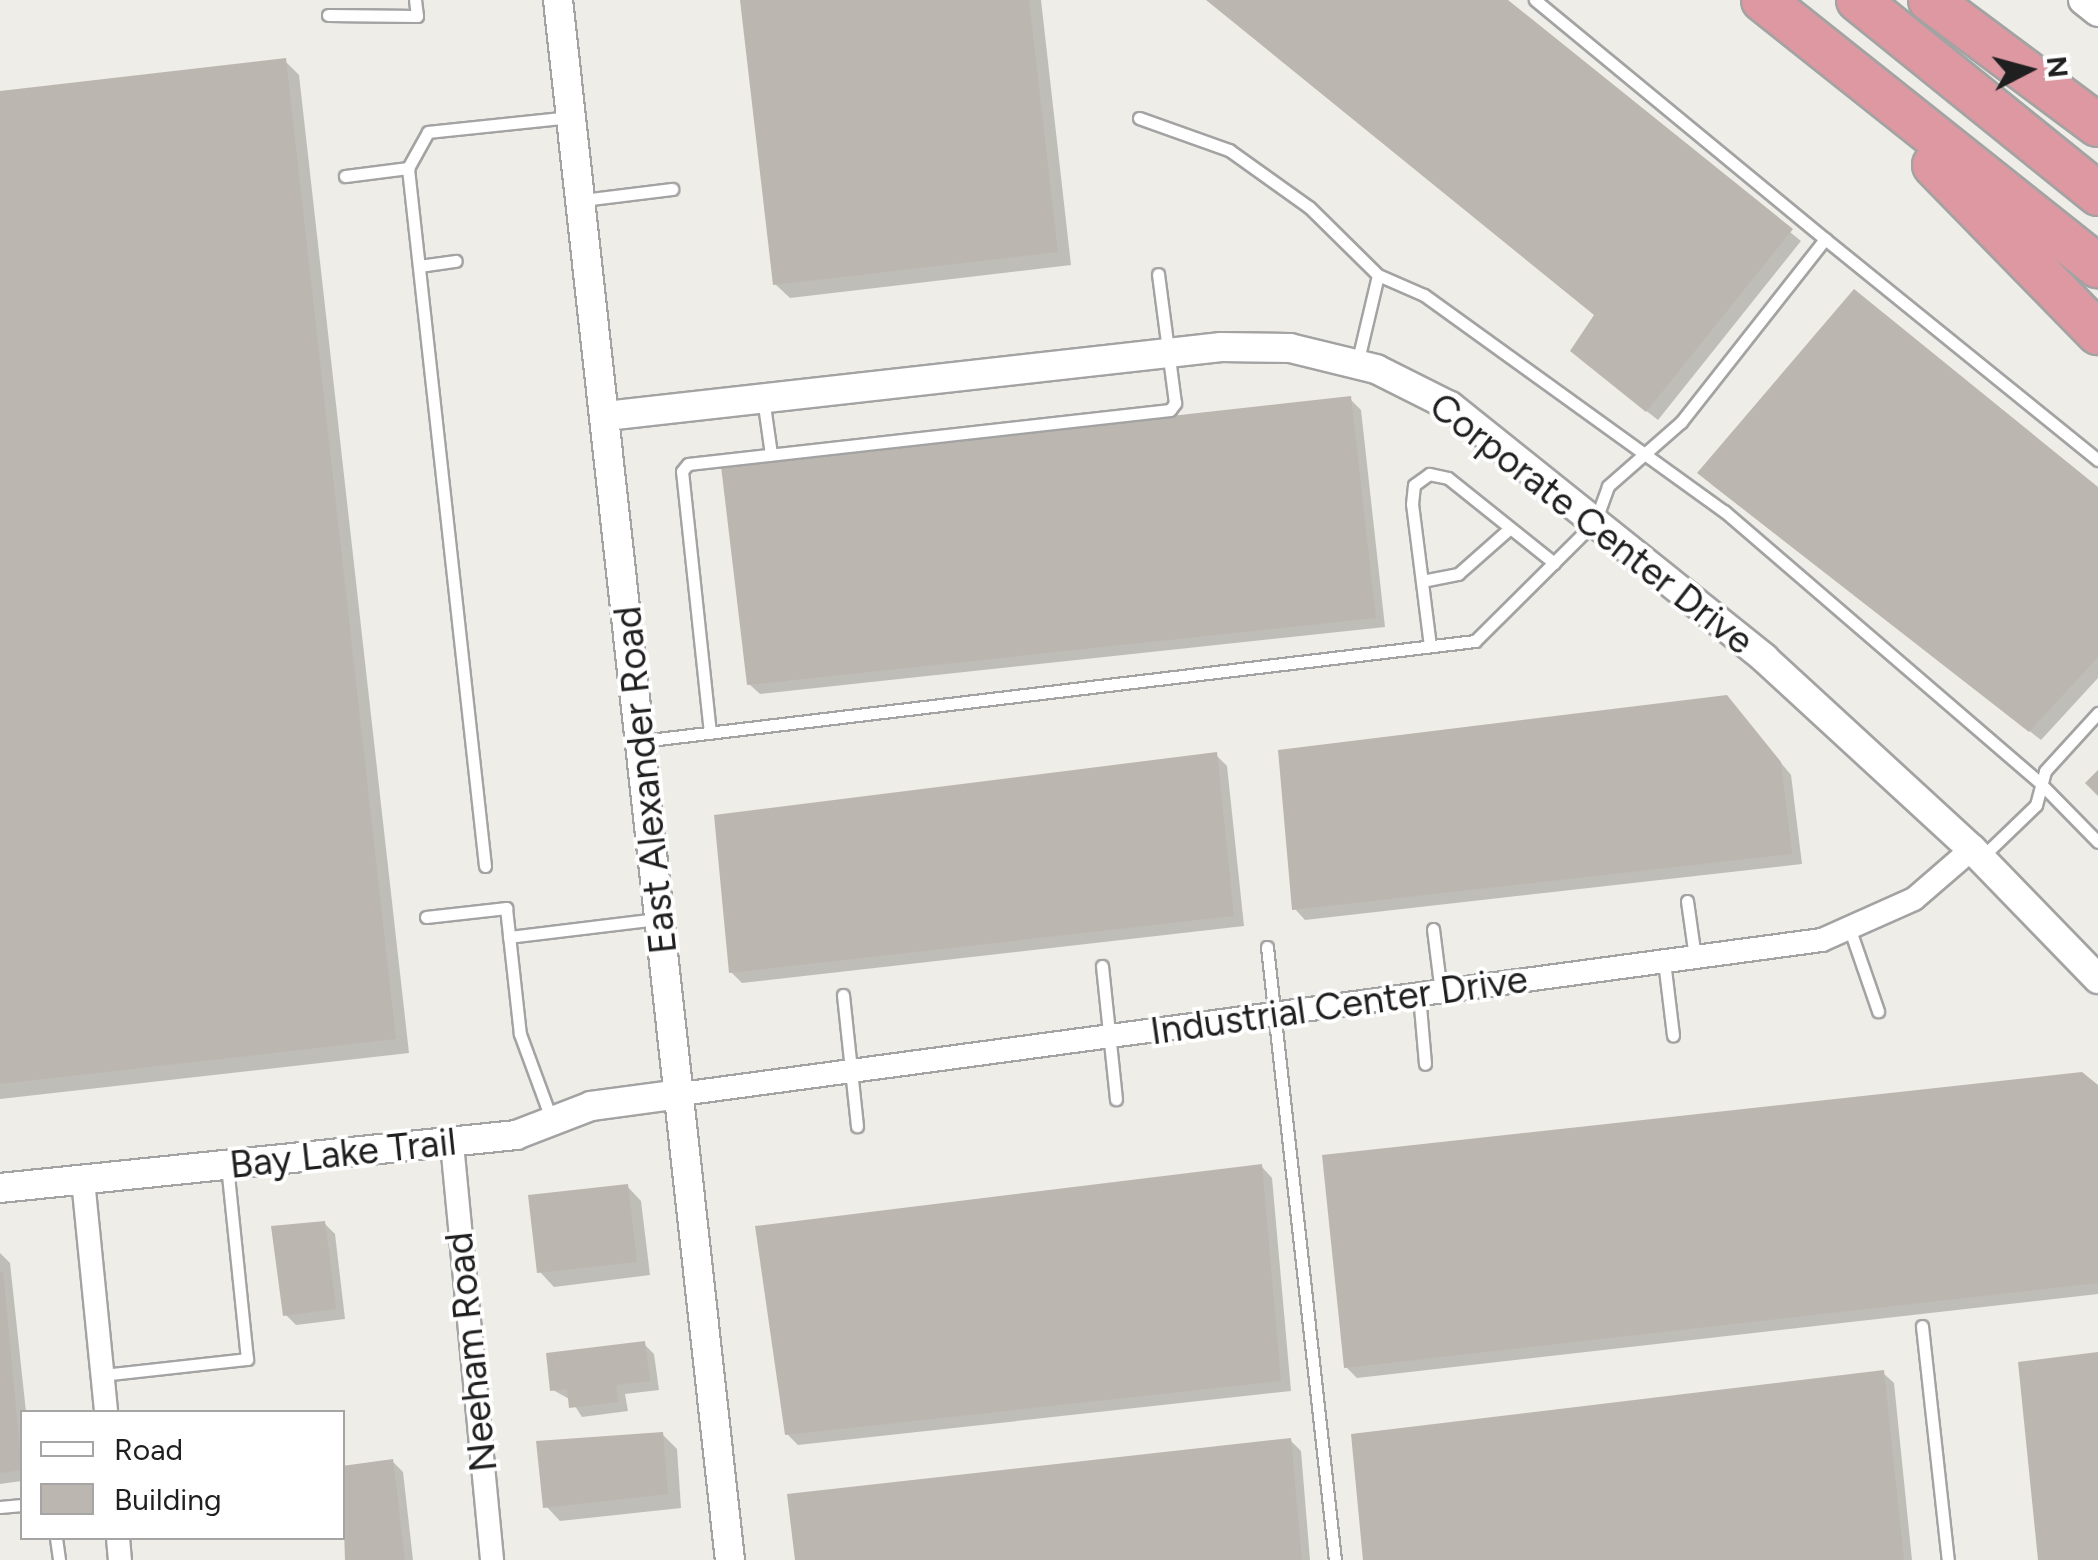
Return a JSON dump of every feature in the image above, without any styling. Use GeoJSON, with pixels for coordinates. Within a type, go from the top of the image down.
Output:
{"type":"FeatureCollection","features":[{"type":"Feature","properties":{"kind":"highway"},"geometry":{"type":"LineString","coordinates":[[1763,0],[2098,266]]}},
{"type":"Feature","properties":{"kind":"highway"},"geometry":{"type":"LineString","coordinates":[[1858,0],[2098,194]]}},
{"type":"Feature","properties":{"kind":"highway"},"geometry":{"type":"LineString","coordinates":[[1930,0],[2098,125]]}},
{"type":"Feature","properties":{"kind":"highway"},"geometry":{"type":"LineString","coordinates":[[1808,36],[2098,333]]}},
{"type":"Feature","properties":{"kind":"street","name":"East Alexander Road"},"geometry":{"type":"LineString","coordinates":[[558,0],[730,1560]]}},
{"type":"Feature","properties":{"kind":"street"},"geometry":{"type":"LineString","coordinates":[[2083,0],[2098,12]]}},
{"type":"Feature","properties":{"kind":"street","name":"Corporate Center Drive"},"geometry":{"type":"LineString","coordinates":[[606,416],[1167,353],[1290,348],[1357,364],[1450,406],[1764,658],[1977,854],[2098,980]]}},
{"type":"Feature","properties":{"kind":"street","name":"Industrial Center Drive"},"geometry":{"type":"LineString","coordinates":[[681,1094],[1695,957],[1850,930],[1914,899],[1977,854]]}},
{"type":"Feature","properties":{"kind":"street","name":"Bay Lake Trail"},"geometry":{"type":"LineString","coordinates":[[0,1188],[452,1144],[516,1135],[591,1106],[681,1094]]}},
{"type":"Feature","properties":{"kind":"street","name":"Neeham Road"},"geometry":{"type":"LineString","coordinates":[[452,1144],[492,1560]]}},
{"type":"Feature","properties":{"kind":"street"},"geometry":{"type":"LineString","coordinates":[[83,1180],[106,1410]]}},
{"type":"Feature","properties":{"kind":"lane"},"geometry":{"type":"LineString","coordinates":[[328,15],[417,16],[416,0]]}},
{"type":"Feature","properties":{"kind":"lane"},"geometry":{"type":"LineString","coordinates":[[1535,0],[2098,460]]}},
{"type":"Feature","properties":{"kind":"lane"},"geometry":{"type":"LineString","coordinates":[[485,866],[408,168],[428,132],[572,116]]}},
{"type":"Feature","properties":{"kind":"lane"},"geometry":{"type":"LineString","coordinates":[[1139,118],[1228,150],[1309,207],[1378,275],[1424,295],[1724,511],[2041,784],[2098,842]]}},
{"type":"Feature","properties":{"kind":"lane"},"geometry":{"type":"LineString","coordinates":[[345,176],[408,168]]}},
{"type":"Feature","properties":{"kind":"lane"},"geometry":{"type":"LineString","coordinates":[[582,200],[672,190]]}},
{"type":"Feature","properties":{"kind":"lane"},"geometry":{"type":"LineString","coordinates":[[641,741],[1475,641],[1594,522],[1608,486],[1639,453],[1680,422],[1825,239]]}},
{"type":"Feature","properties":{"kind":"lane"},"geometry":{"type":"LineString","coordinates":[[419,266],[456,261]]}},
{"type":"Feature","properties":{"kind":"lane"},"geometry":{"type":"LineString","coordinates":[[710,733],[682,471],[688,464],[1170,410],[1176,403],[1158,274]]}},
{"type":"Feature","properties":{"kind":"lane"},"geometry":{"type":"LineString","coordinates":[[1357,364],[1378,275]]}},
{"type":"Feature","properties":{"kind":"lane"},"geometry":{"type":"LineString","coordinates":[[764,398],[770,454]]}},
{"type":"Feature","properties":{"kind":"lane"},"geometry":{"type":"LineString","coordinates":[[1430,646],[1412,504],[1414,486],[1429,474],[1448,478],[1554,563]]}},
{"type":"Feature","properties":{"kind":"lane"},"geometry":{"type":"LineString","coordinates":[[1422,581],[1458,574],[1510,528]]}},
{"type":"Feature","properties":{"kind":"lane"},"geometry":{"type":"LineString","coordinates":[[1977,854],[2036,805],[2045,770],[2098,713]]}},
{"type":"Feature","properties":{"kind":"lane"},"geometry":{"type":"LineString","coordinates":[[1688,901],[1695,957]]}},
{"type":"Feature","properties":{"kind":"lane"},"geometry":{"type":"LineString","coordinates":[[426,917],[506,908],[520,1034],[552,1122]]}},
{"type":"Feature","properties":{"kind":"lane"},"geometry":{"type":"LineString","coordinates":[[509,937],[661,918]]}},
{"type":"Feature","properties":{"kind":"lane"},"geometry":{"type":"LineString","coordinates":[[1424,1064],[1432,929]]}},
{"type":"Feature","properties":{"kind":"lane"},"geometry":{"type":"LineString","coordinates":[[1850,930],[1878,1011]]}},
{"type":"Feature","properties":{"kind":"lane"},"geometry":{"type":"LineString","coordinates":[[1266,947],[1335,1560]]}},
{"type":"Feature","properties":{"kind":"lane"},"geometry":{"type":"LineString","coordinates":[[1664,961],[1673,1035]]}},
{"type":"Feature","properties":{"kind":"lane"},"geometry":{"type":"LineString","coordinates":[[1102,966],[1116,1099]]}},
{"type":"Feature","properties":{"kind":"lane"},"geometry":{"type":"LineString","coordinates":[[843,994],[856,1126]]}},
{"type":"Feature","properties":{"kind":"lane"},"geometry":{"type":"LineString","coordinates":[[102,1375],[247,1360],[227,1166]]}},
{"type":"Feature","properties":{"kind":"lane"},"geometry":{"type":"LineString","coordinates":[[1922,1326],[1948,1560]]}},
{"type":"Feature","properties":{"kind":"building"},"geometry":{"type":"Polygon","coordinates":[[[740,0],[1029,0],[1058,252],[773,285],[740,0]]]}},
{"type":"Feature","properties":{"kind":"building"},"geometry":{"type":"Polygon","coordinates":[[[1206,0],[1508,0],[1793,229],[1646,412],[1570,351],[1594,315],[1206,0]]]}},
{"type":"Feature","properties":{"kind":"building"},"geometry":{"type":"Polygon","coordinates":[[[286,58],[396,1039],[0,1084],[0,91],[286,58]]]}},
{"type":"Feature","properties":{"kind":"building"},"geometry":{"type":"Polygon","coordinates":[[[1854,289],[2098,487],[2098,657],[2029,732],[1697,473],[1854,289]]]}},
{"type":"Feature","properties":{"kind":"building"},"geometry":{"type":"Polygon","coordinates":[[[1351,396],[1376,618],[747,685],[721,466],[1351,396]]]}},
{"type":"Feature","properties":{"kind":"building"},"geometry":{"type":"Polygon","coordinates":[[[1727,695],[1781,762],[1792,854],[1292,910],[1278,750],[1727,695]]]}},
{"type":"Feature","properties":{"kind":"building"},"geometry":{"type":"Polygon","coordinates":[[[1217,752],[1234,916],[729,973],[714,815],[1217,752]]]}},
{"type":"Feature","properties":{"kind":"building"},"geometry":{"type":"Polygon","coordinates":[[[2098,770],[2098,796],[2085,783],[2098,770]]]}},
{"type":"Feature","properties":{"kind":"building"},"geometry":{"type":"Polygon","coordinates":[[[2082,1072],[2098,1085],[2098,1283],[1344,1368],[1322,1155],[2082,1072]]]}},
{"type":"Feature","properties":{"kind":"building"},"geometry":{"type":"Polygon","coordinates":[[[1262,1164],[1281,1381],[785,1435],[755,1226],[1262,1164]]]}},
{"type":"Feature","properties":{"kind":"building"},"geometry":{"type":"Polygon","coordinates":[[[628,1184],[637,1262],[537,1273],[528,1195],[628,1184]]]}},
{"type":"Feature","properties":{"kind":"building"},"geometry":{"type":"Polygon","coordinates":[[[325,1221],[336,1309],[283,1316],[271,1226],[325,1221]]]}},
{"type":"Feature","properties":{"kind":"building"},"geometry":{"type":"Polygon","coordinates":[[[3,1271],[20,1470],[0,1473],[3,1271]]]}},
{"type":"Feature","properties":{"kind":"building"},"geometry":{"type":"Polygon","coordinates":[[[645,1341],[650,1381],[616,1385],[618,1402],[569,1408],[567,1389],[550,1391],[546,1353],[645,1341]]]}},
{"type":"Feature","properties":{"kind":"building"},"geometry":{"type":"Polygon","coordinates":[[[2098,1352],[2098,1560],[2038,1560],[2018,1362],[2098,1352]]]}},
{"type":"Feature","properties":{"kind":"building"},"geometry":{"type":"Polygon","coordinates":[[[1884,1370],[1904,1560],[1363,1560],[1351,1434],[1884,1370]]]}},
{"type":"Feature","properties":{"kind":"building"},"geometry":{"type":"Polygon","coordinates":[[[663,1432],[668,1494],[543,1508],[536,1441],[663,1432]]]}},
{"type":"Feature","properties":{"kind":"building"},"geometry":{"type":"Polygon","coordinates":[[[1291,1438],[1302,1560],[795,1560],[787,1494],[1291,1438]]]}},
{"type":"Feature","properties":{"kind":"building"},"geometry":{"type":"Polygon","coordinates":[[[393,1459],[405,1560],[345,1560],[345,1466],[393,1459]]]}}]}
